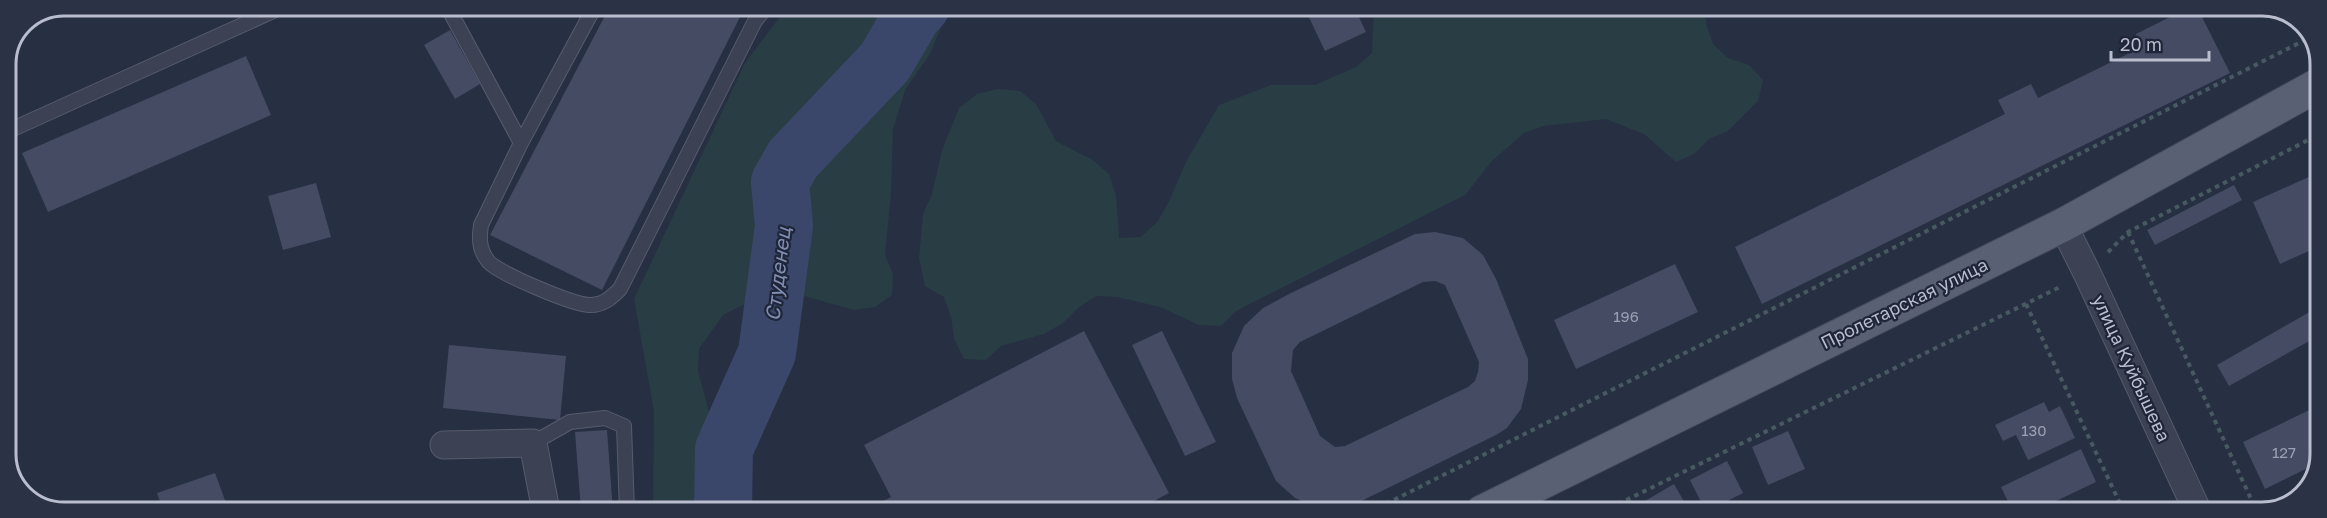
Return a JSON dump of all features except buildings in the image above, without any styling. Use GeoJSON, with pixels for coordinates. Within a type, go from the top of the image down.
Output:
{"type":"FeatureCollection","features":[{"type":"Feature","properties":{"kind":"main road","name":"Пролетарская улица"},"geometry":{"type":"LineString","coordinates":[[1502,502],[2063,225],[2310,89]]}},
{"type":"Feature","properties":{"kind":"street","name":"улица Куйбышева"},"geometry":{"type":"LineString","coordinates":[[2063,225],[2193,502]]}},
{"type":"Feature","properties":{"kind":"street"},"geometry":{"type":"LineString","coordinates":[[444,445],[533,443],[544,502]]}},
{"type":"Feature","properties":{"kind":"lane"},"geometry":{"type":"LineString","coordinates":[[16,127],[262,16]]}},
{"type":"Feature","properties":{"kind":"lane"},"geometry":{"type":"LineString","coordinates":[[452,16],[521,143]]}},
{"type":"Feature","properties":{"kind":"lane"},"geometry":{"type":"LineString","coordinates":[[590,16],[521,143],[481,225],[479,238],[488,261],[498,270],[566,299],[588,305],[605,302],[620,289],[759,16]]}},
{"type":"Feature","properties":{"kind":"lane"},"geometry":{"type":"LineString","coordinates":[[533,443],[570,423],[605,418],[624,426],[627,502]]}},
{"type":"Feature","properties":{"kind":"path"},"geometry":{"type":"LineString","coordinates":[[1390,502],[2304,41]]}},
{"type":"Feature","properties":{"kind":"path"},"geometry":{"type":"LineString","coordinates":[[2252,502],[2128,232],[2310,139]]}},
{"type":"Feature","properties":{"kind":"path"},"geometry":{"type":"LineString","coordinates":[[1622,502],[2026,304],[2119,502]]}},
{"type":"Feature","properties":{"kind":"shaded area"},"geometry":{"type":"Polygon","coordinates":[[[780,16],[946,16],[930,54],[906,88],[893,129],[891,194],[885,255],[893,274],[892,295],[875,307],[854,310],[790,292],[769,292],[723,315],[699,349],[698,371],[709,412],[724,429],[742,468],[742,490],[739,502],[653,502],[654,411],[634,299],[745,63],[780,16]]]}},
{"type":"Feature","properties":{"kind":"shaded area"},"geometry":{"type":"Polygon","coordinates":[[[1374,16],[1705,16],[1713,44],[1728,58],[1749,65],[1763,80],[1758,101],[1728,131],[1709,139],[1694,154],[1676,162],[1644,134],[1606,119],[1543,126],[1524,133],[1492,161],[1465,195],[1236,311],[1221,326],[1199,325],[1160,307],[1117,297],[1096,296],[1078,308],[1063,323],[1044,334],[1001,346],[986,360],[964,359],[954,339],[951,317],[944,297],[925,286],[919,258],[923,214],[932,194],[942,150],[959,108],[977,94],[998,89],[1020,91],[1036,104],[1056,141],[1093,160],[1109,174],[1116,195],[1119,238],[1141,237],[1158,221],[1186,162],[1219,105],[1271,85],[1315,85],[1356,67],[1372,53],[1374,16]]]}},
{"type":"Feature","properties":{"kind":"waterway","name":"Студенец"},"geometry":{"type":"LineString","coordinates":[[723,502],[724,449],[767,353],[784,226],[780,182],[793,159],[885,62],[912,16]]}}]}
